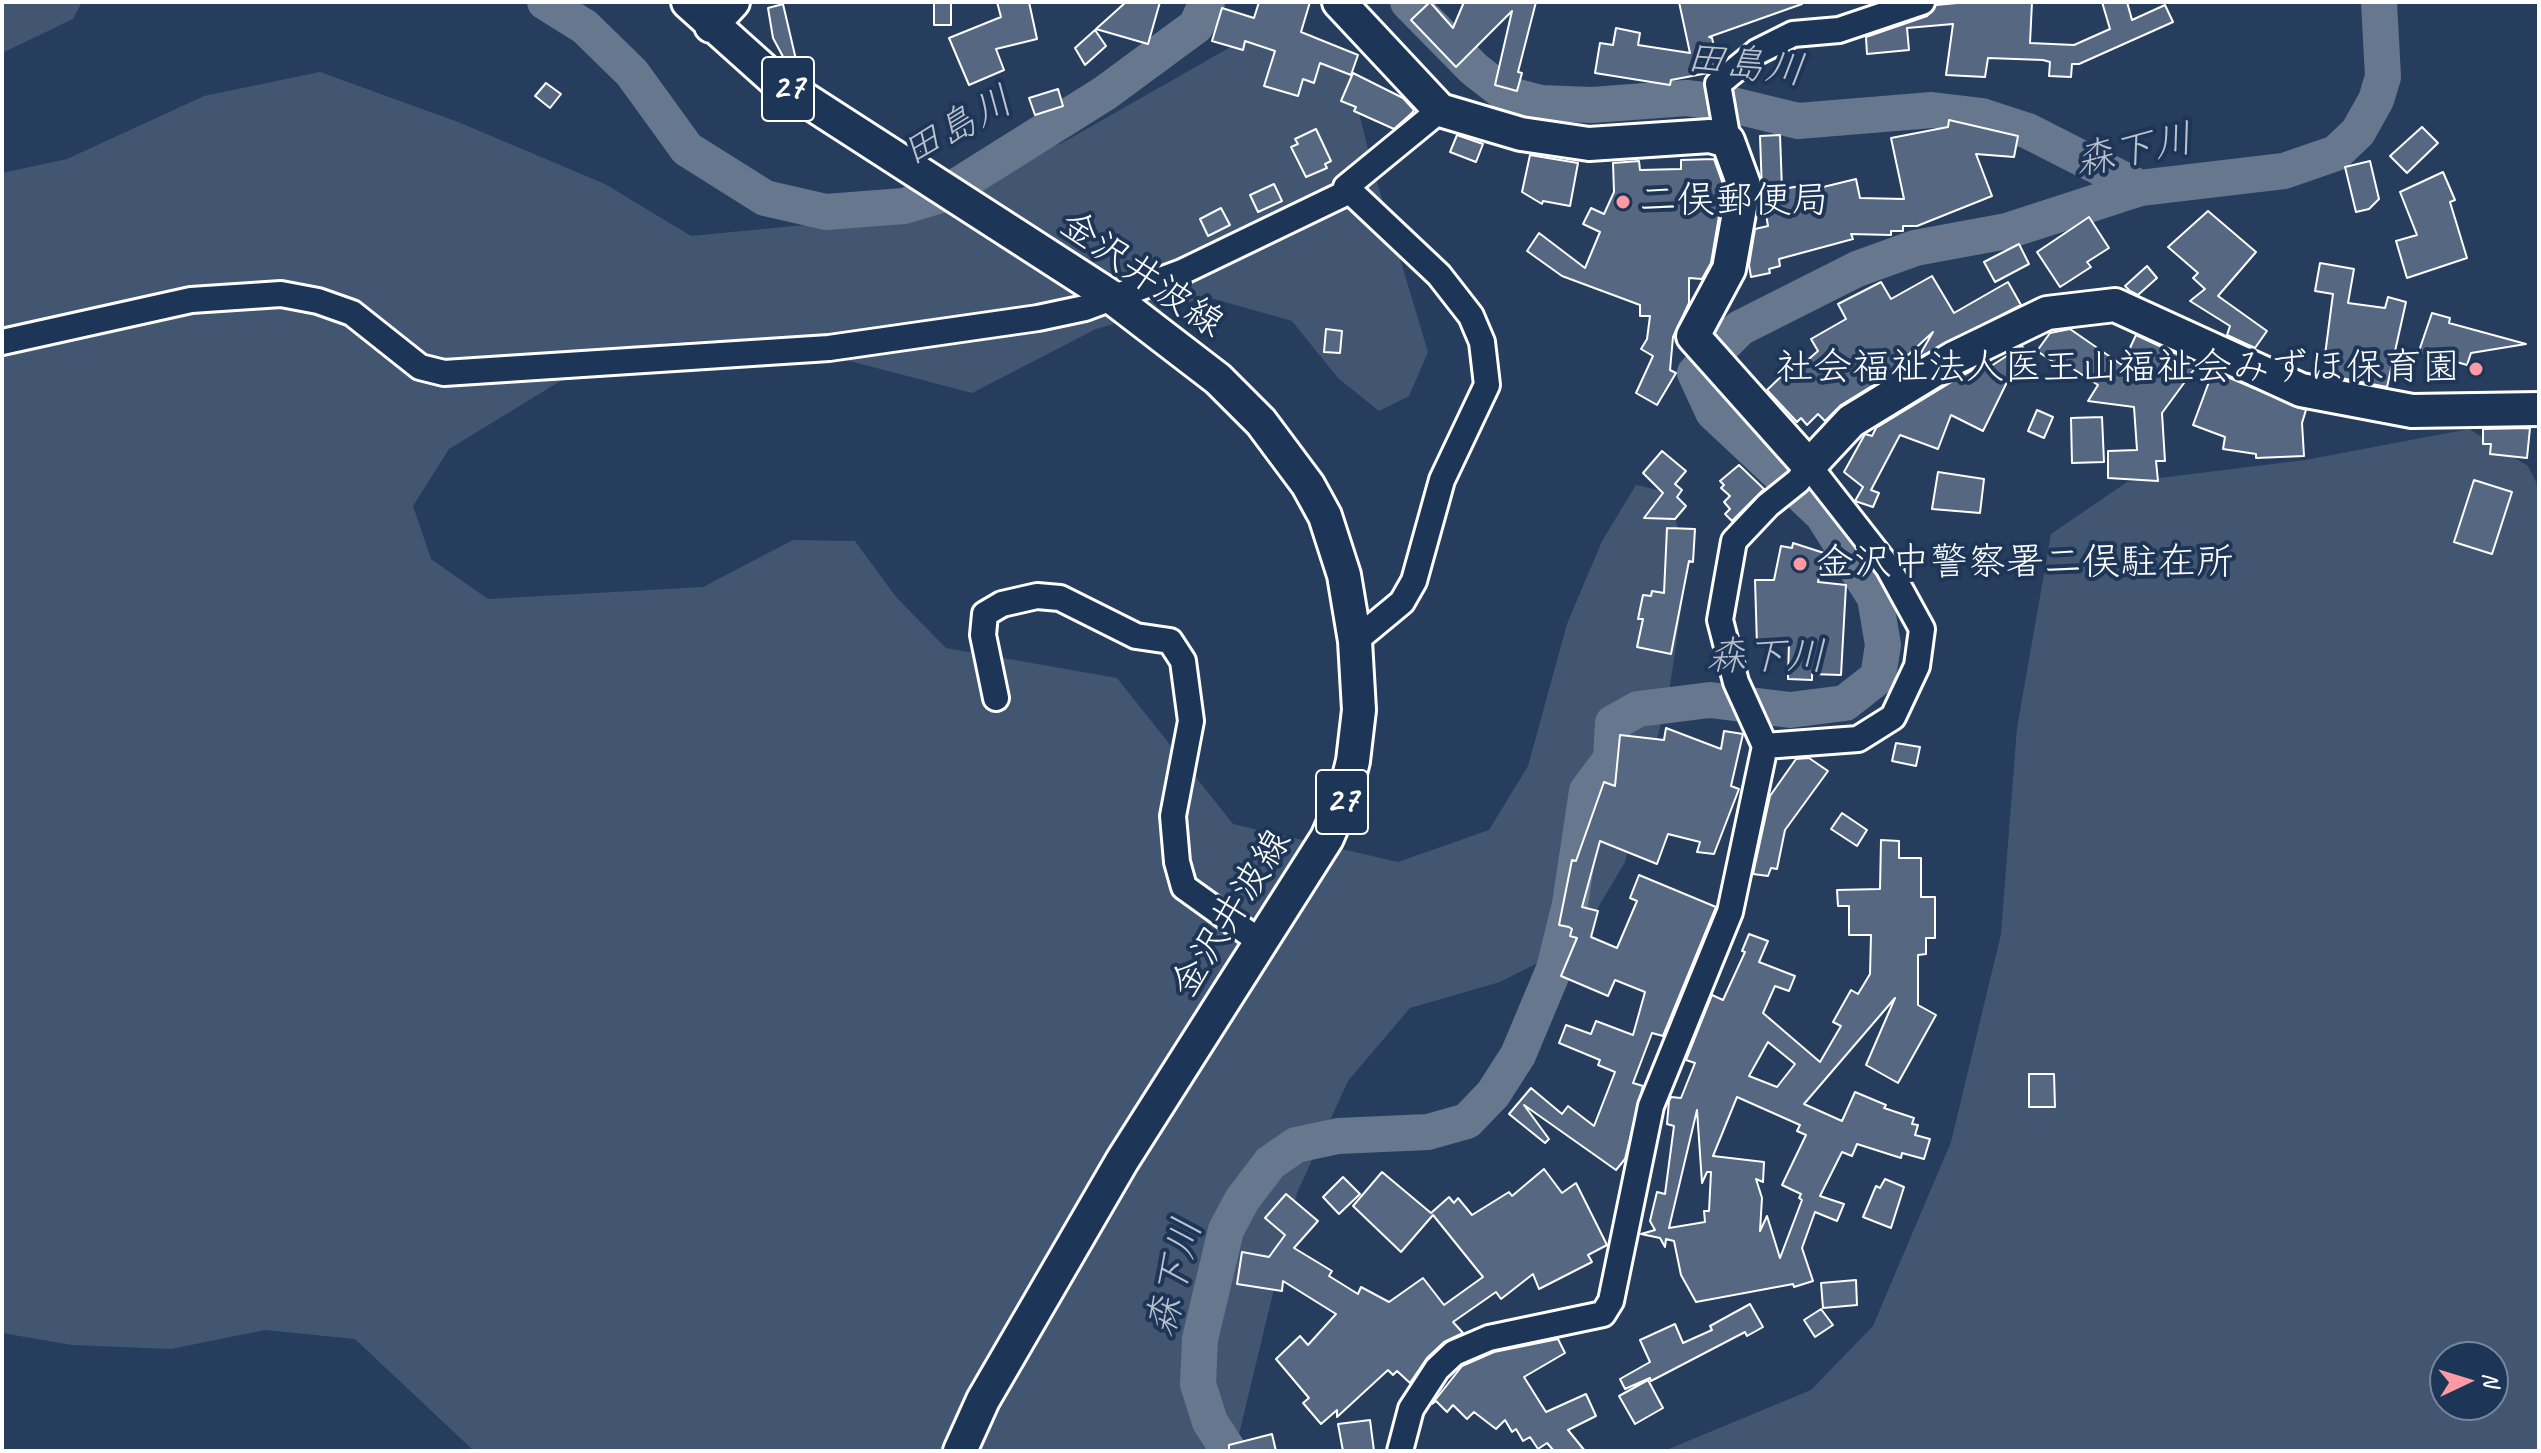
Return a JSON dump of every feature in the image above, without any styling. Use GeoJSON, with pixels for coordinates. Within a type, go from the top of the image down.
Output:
{"type":"FeatureCollection","features":[{"type":"Feature","properties":{"kind":"main road","name":"金沢井波線"},"geometry":{"type":"LineString","coordinates":[[688,2],[711,26],[775,80],[1110,296],[1218,379],[1288,454],[1331,530],[1344,575],[1355,641],[1359,710],[1353,761],[1343,801],[1311,867],[1074,1242],[983,1400],[960,1451]]}},
{"type":"Feature","properties":{"kind":"main road"},"geometry":{"type":"LineString","coordinates":[[711,26],[733,2]]}},
{"type":"Feature","properties":{"kind":"main road"},"geometry":{"type":"LineString","coordinates":[[1339,2],[1440,110],[1521,134],[1589,144],[1726,133],[1744,185],[1729,269],[1693,336],[1733,379],[1804,474],[1851,421],[1954,358],[2047,313],[2115,305],[2301,390],[2412,411],[2539,409]]}},
{"type":"Feature","properties":{"kind":"street"},"geometry":{"type":"LineString","coordinates":[[1726,133],[1718,84],[1757,52],[1793,34],[1839,30],[1922,2]]}},
{"type":"Feature","properties":{"kind":"street"},"geometry":{"type":"LineString","coordinates":[[1355,641],[1402,602],[1414,581],[1442,480],[1487,385],[1482,342],[1471,316],[1439,275],[1346,187],[1440,110]]}},
{"type":"Feature","properties":{"kind":"street"},"geometry":{"type":"LineString","coordinates":[[2,342],[191,300],[281,294],[318,301],[352,313],[420,367],[444,373],[829,348],[1038,318],[1085,308],[1110,296],[1182,272],[1350,191]]}},
{"type":"Feature","properties":{"kind":"street"},"geometry":{"type":"LineString","coordinates":[[1400,1451],[1411,1409],[1437,1369],[1454,1353],[1489,1338],[1603,1314],[1611,1301],[1651,1106],[1730,912],[1761,740],[1736,682],[1720,620],[1734,541],[1768,505],[1804,474],[1895,579],[1922,629],[1917,666],[1893,717],[1858,739],[1761,740]]}},
{"type":"Feature","properties":{"kind":"street"},"geometry":{"type":"LineString","coordinates":[[996,698],[983,635],[985,614],[1002,604],[1037,596],[1060,598],[1136,636],[1170,641],[1183,661],[1191,721],[1173,816],[1177,862],[1184,887],[1262,943]]}},
{"type":"Feature","properties":{"kind":"shaded area"},"geometry":{"type":"Polygon","coordinates":[[[2,2],[82,2],[73,19],[2,53],[2,2]]]}},
{"type":"Feature","properties":{"kind":"shaded area"},"geometry":{"type":"Polygon","coordinates":[[[1255,33],[1312,34],[1348,67],[1371,162],[1428,352],[1409,396],[1379,411],[1338,378],[1292,321],[1207,297],[1096,329],[972,393],[804,349],[712,340],[665,343],[580,369],[449,449],[413,506],[431,559],[488,599],[703,587],[793,540],[855,541],[896,597],[946,648],[1117,678],[1233,824],[1398,862],[1489,830],[1528,766],[1567,624],[1602,541],[1636,485],[1667,492],[1688,561],[1669,693],[1625,862],[1577,943],[1500,982],[1410,1008],[1348,1081],[1297,1193],[1235,1451],[474,1451],[355,1339],[265,1330],[171,1349],[72,1345],[2,1333],[2,173],[67,159],[204,96],[320,72],[458,122],[605,184],[691,236],[878,218],[1062,143],[1255,33]]]}},
{"type":"Feature","properties":{"kind":"shaded area"},"geometry":{"type":"Polygon","coordinates":[[[2469,429],[2528,466],[2539,488],[2539,1451],[1664,1451],[1811,1390],[1873,1326],[1951,1142],[2001,934],[2017,728],[2051,534],[2127,482],[2305,460],[2469,429]]]}},
{"type":"Feature","properties":{"kind":"building"},"geometry":{"type":"Polygon","coordinates":[[[934,2],[951,2],[951,25],[934,25],[934,2]]]}},
{"type":"Feature","properties":{"kind":"building"},"geometry":{"type":"Polygon","coordinates":[[[997,2],[1029,2],[1037,39],[996,49],[1004,70],[969,85],[949,38],[1001,17],[997,2]]]}},
{"type":"Feature","properties":{"kind":"building"},"geometry":{"type":"Polygon","coordinates":[[[1126,2],[1160,2],[1148,44],[1096,29],[1126,2]]]}},
{"type":"Feature","properties":{"kind":"building"},"geometry":{"type":"Polygon","coordinates":[[[1259,2],[1310,2],[1301,32],[1358,55],[1351,75],[1320,63],[1314,83],[1303,79],[1298,96],[1264,86],[1275,51],[1245,41],[1243,50],[1212,41],[1222,8],[1254,18],[1259,2]]]}},
{"type":"Feature","properties":{"kind":"building"},"geometry":{"type":"Polygon","coordinates":[[[1430,2],[1453,28],[1464,2],[1536,2],[1518,72],[1522,73],[1517,91],[1495,85],[1512,11],[1456,67],[1411,20],[1430,2]]]}},
{"type":"Feature","properties":{"kind":"building"},"geometry":{"type":"Polygon","coordinates":[[[1679,2],[1802,4],[1709,37],[1712,38],[1718,64],[1711,66],[1708,73],[1671,80],[1670,85],[1595,73],[1600,43],[1613,45],[1616,28],[1640,33],[1638,45],[1690,53],[1679,2]]]}},
{"type":"Feature","properties":{"kind":"building"},"geometry":{"type":"Polygon","coordinates":[[[2032,2],[2030,43],[2074,45],[2110,29],[2102,2],[2127,2],[2132,20],[2165,5],[2173,22],[2079,64],[2072,64],[2071,77],[2049,76],[2050,62],[2043,60],[1988,58],[1985,77],[1946,75],[1953,24],[1907,28],[1909,50],[1867,54],[1866,37],[1927,16],[1936,5],[2032,2]]]}},
{"type":"Feature","properties":{"kind":"building"},"geometry":{"type":"Polygon","coordinates":[[[783,4],[797,64],[788,66],[773,38],[768,8],[783,4]]]}},
{"type":"Feature","properties":{"kind":"building"},"geometry":{"type":"Polygon","coordinates":[[[1095,30],[1106,46],[1085,65],[1075,48],[1095,30]]]}},
{"type":"Feature","properties":{"kind":"building"},"geometry":{"type":"Polygon","coordinates":[[[1353,73],[1403,98],[1414,110],[1394,129],[1354,111],[1356,107],[1341,101],[1353,73]]]}},
{"type":"Feature","properties":{"kind":"building"},"geometry":{"type":"Polygon","coordinates":[[[546,83],[561,94],[550,108],[535,96],[546,83]]]}},
{"type":"Feature","properties":{"kind":"building"},"geometry":{"type":"Polygon","coordinates":[[[1058,89],[1063,106],[1035,115],[1029,98],[1058,89]]]}},
{"type":"Feature","properties":{"kind":"building"},"geometry":{"type":"Polygon","coordinates":[[[1949,120],[2018,136],[2014,157],[1976,154],[1992,196],[1917,226],[1903,226],[1903,231],[1891,231],[1891,235],[1851,234],[1853,239],[1779,259],[1780,266],[1769,269],[1770,273],[1751,277],[1749,265],[1755,229],[1768,226],[1762,192],[1760,136],[1780,135],[1782,189],[1819,183],[1819,188],[1856,179],[1860,198],[1904,199],[1891,138],[1948,127],[1949,120]]]}},
{"type":"Feature","properties":{"kind":"building"},"geometry":{"type":"Polygon","coordinates":[[[2422,127],[2438,143],[2407,173],[2390,156],[2422,127]]]}},
{"type":"Feature","properties":{"kind":"building"},"geometry":{"type":"Polygon","coordinates":[[[1316,129],[1331,161],[1325,164],[1327,168],[1306,177],[1291,147],[1298,144],[1295,139],[1316,129]]]}},
{"type":"Feature","properties":{"kind":"building"},"geometry":{"type":"Polygon","coordinates":[[[1457,135],[1483,144],[1476,162],[1450,152],[1457,135]]]}},
{"type":"Feature","properties":{"kind":"building"},"geometry":{"type":"Polygon","coordinates":[[[1530,155],[1578,163],[1570,206],[1543,201],[1542,204],[1522,192],[1530,155]]]}},
{"type":"Feature","properties":{"kind":"building"},"geometry":{"type":"Polygon","coordinates":[[[1714,159],[1724,187],[1711,263],[1702,279],[1689,278],[1689,303],[1673,337],[1670,370],[1676,373],[1657,405],[1636,393],[1653,356],[1641,349],[1647,339],[1650,316],[1640,316],[1640,305],[1562,276],[1527,251],[1539,233],[1585,268],[1600,232],[1583,224],[1591,208],[1604,214],[1614,192],[1613,163],[1639,161],[1640,170],[1681,169],[1681,160],[1714,159]]]}},
{"type":"Feature","properties":{"kind":"building"},"geometry":{"type":"Polygon","coordinates":[[[2370,161],[2379,199],[2369,209],[2356,212],[2345,167],[2370,161]]]}},
{"type":"Feature","properties":{"kind":"building"},"geometry":{"type":"Polygon","coordinates":[[[2443,172],[2455,200],[2450,202],[2467,258],[2407,278],[2396,241],[2417,235],[2400,192],[2443,172]]]}},
{"type":"Feature","properties":{"kind":"building"},"geometry":{"type":"Polygon","coordinates":[[[1274,184],[1282,201],[1258,212],[1250,195],[1274,184]]]}},
{"type":"Feature","properties":{"kind":"building"},"geometry":{"type":"Polygon","coordinates":[[[1221,208],[1230,225],[1208,236],[1200,219],[1221,208]]]}},
{"type":"Feature","properties":{"kind":"building"},"geometry":{"type":"Polygon","coordinates":[[[2208,211],[2256,252],[2218,296],[2267,331],[2255,348],[2227,335],[2230,326],[2190,301],[2205,289],[2193,278],[2198,273],[2168,247],[2208,211]]]}},
{"type":"Feature","properties":{"kind":"building"},"geometry":{"type":"Polygon","coordinates":[[[2089,217],[2109,248],[2087,262],[2091,267],[2060,287],[2037,252],[2089,217]]]}},
{"type":"Feature","properties":{"kind":"building"},"geometry":{"type":"Polygon","coordinates":[[[2019,244],[2029,264],[1995,282],[1984,262],[2019,244]]]}},
{"type":"Feature","properties":{"kind":"building"},"geometry":{"type":"Polygon","coordinates":[[[2320,263],[2354,269],[2348,303],[2385,308],[2388,297],[2406,302],[2387,387],[2330,376],[2333,356],[2325,355],[2333,294],[2315,291],[2320,263]]]}},
{"type":"Feature","properties":{"kind":"building"},"geometry":{"type":"Polygon","coordinates":[[[2147,266],[2157,278],[2138,295],[2125,286],[2147,266]]]}},
{"type":"Feature","properties":{"kind":"building"},"geometry":{"type":"Polygon","coordinates":[[[1932,276],[1954,313],[2008,282],[2021,305],[1918,358],[1933,332],[1880,381],[1841,405],[1825,421],[1818,414],[1807,425],[1801,418],[1797,422],[1767,390],[1791,367],[1795,371],[1818,351],[1811,339],[1846,319],[1838,304],[1881,282],[1891,299],[1932,276]]]}},
{"type":"Feature","properties":{"kind":"building"},"geometry":{"type":"Polygon","coordinates":[[[2432,313],[2450,318],[2449,323],[2526,344],[2471,353],[2467,365],[2419,351],[2432,313]]]}},
{"type":"Feature","properties":{"kind":"building"},"geometry":{"type":"Polygon","coordinates":[[[1326,329],[1342,331],[1340,353],[1324,352],[1326,329]]]}},
{"type":"Feature","properties":{"kind":"building"},"geometry":{"type":"Polygon","coordinates":[[[2070,329],[2122,365],[2136,335],[2198,364],[2162,413],[2165,461],[2156,461],[2158,481],[2108,478],[2108,451],[2137,450],[2134,407],[2088,401],[2098,385],[2064,363],[2061,367],[2037,351],[2050,333],[2070,329]]]}},
{"type":"Feature","properties":{"kind":"building"},"geometry":{"type":"Polygon","coordinates":[[[2022,346],[2033,361],[2010,376],[1983,431],[1951,415],[1938,449],[1900,435],[1871,490],[1879,493],[1873,507],[1855,501],[1863,487],[1844,472],[1865,434],[1872,436],[1876,428],[1963,375],[1979,367],[1985,370],[2022,346]]]}},
{"type":"Feature","properties":{"kind":"building"},"geometry":{"type":"Polygon","coordinates":[[[2213,371],[2306,410],[2302,423],[2304,456],[2256,458],[2256,454],[2223,449],[2225,437],[2193,425],[2213,371]]]}},
{"type":"Feature","properties":{"kind":"building"},"geometry":{"type":"Polygon","coordinates":[[[2037,410],[2053,417],[2044,438],[2028,431],[2037,410]]]}},
{"type":"Feature","properties":{"kind":"building"},"geometry":{"type":"Polygon","coordinates":[[[2102,417],[2104,462],[2072,463],[2071,418],[2102,417]]]}},
{"type":"Feature","properties":{"kind":"building"},"geometry":{"type":"Polygon","coordinates":[[[2530,428],[2527,458],[2490,454],[2491,444],[2483,444],[2483,429],[2530,428]]]}},
{"type":"Feature","properties":{"kind":"building"},"geometry":{"type":"Polygon","coordinates":[[[1662,451],[1686,471],[1675,484],[1682,490],[1677,497],[1686,506],[1675,519],[1644,518],[1663,493],[1643,473],[1662,451]]]}},
{"type":"Feature","properties":{"kind":"building"},"geometry":{"type":"Polygon","coordinates":[[[1739,465],[1764,489],[1732,521],[1725,514],[1730,509],[1724,502],[1730,496],[1721,488],[1724,485],[1720,481],[1739,465]]]}},
{"type":"Feature","properties":{"kind":"building"},"geometry":{"type":"Polygon","coordinates":[[[1938,472],[1984,479],[1980,513],[1932,509],[1938,472]]]}},
{"type":"Feature","properties":{"kind":"building"},"geometry":{"type":"Polygon","coordinates":[[[2474,480],[2512,492],[2492,554],[2454,542],[2474,480]]]}},
{"type":"Feature","properties":{"kind":"building"},"geometry":{"type":"Polygon","coordinates":[[[1667,528],[1695,529],[1693,562],[1689,561],[1671,654],[1637,647],[1643,619],[1638,619],[1643,595],[1651,596],[1652,591],[1664,593],[1667,528]]]}},
{"type":"Feature","properties":{"kind":"building"},"geometry":{"type":"Polygon","coordinates":[[[1793,543],[1824,553],[1818,582],[1846,585],[1841,675],[1812,674],[1812,680],[1788,679],[1789,641],[1757,645],[1755,580],[1774,580],[1781,546],[1792,548],[1793,543]]]}},
{"type":"Feature","properties":{"kind":"building"},"geometry":{"type":"Polygon","coordinates":[[[1666,728],[1721,749],[1724,731],[1743,734],[1731,786],[1739,789],[1714,854],[1697,852],[1700,842],[1668,834],[1657,864],[1600,841],[1582,907],[1598,911],[1591,937],[1617,948],[1637,901],[1630,898],[1639,875],[1716,907],[1663,1036],[1652,1033],[1633,1083],[1643,1086],[1625,1159],[1616,1170],[1524,1105],[1549,1139],[1545,1143],[1509,1114],[1531,1088],[1562,1114],[1568,1106],[1594,1126],[1615,1072],[1598,1065],[1600,1060],[1559,1043],[1566,1025],[1591,1034],[1596,1021],[1633,1035],[1645,992],[1615,980],[1608,996],[1561,976],[1577,938],[1570,936],[1572,929],[1559,925],[1572,860],[1576,861],[1604,782],[1615,786],[1620,735],[1664,740],[1666,728]]]}},
{"type":"Feature","properties":{"kind":"building"},"geometry":{"type":"Polygon","coordinates":[[[1896,743],[1920,747],[1916,766],[1892,761],[1896,743]]]}},
{"type":"Feature","properties":{"kind":"building"},"geometry":{"type":"Polygon","coordinates":[[[1809,758],[1828,771],[1785,830],[1777,869],[1771,868],[1768,876],[1753,874],[1770,796],[1796,759],[1809,758]]]}},
{"type":"Feature","properties":{"kind":"building"},"geometry":{"type":"Polygon","coordinates":[[[1842,813],[1867,830],[1857,846],[1831,829],[1842,813]]]}},
{"type":"Feature","properties":{"kind":"building"},"geometry":{"type":"Polygon","coordinates":[[[1881,840],[1899,841],[1899,858],[1921,858],[1921,897],[1935,897],[1935,938],[1926,938],[1926,954],[1918,955],[1918,1005],[1936,1015],[1898,1083],[1866,1065],[1895,998],[1804,1104],[1842,1121],[1855,1092],[1886,1105],[1884,1108],[1914,1118],[1912,1124],[1918,1125],[1915,1135],[1930,1139],[1924,1159],[1902,1153],[1901,1158],[1857,1144],[1852,1156],[1842,1152],[1820,1196],[1844,1204],[1837,1221],[1815,1212],[1802,1248],[1813,1281],[1794,1287],[1793,1284],[1696,1302],[1681,1275],[1674,1241],[1666,1239],[1665,1247],[1660,1238],[1641,1234],[1655,1230],[1650,1221],[1657,1192],[1665,1194],[1674,1126],[1667,1124],[1669,1101],[1671,1097],[1681,1098],[1695,1063],[1686,1060],[1712,995],[1723,1000],[1745,952],[1742,951],[1749,934],[1768,941],[1759,962],[1795,976],[1789,991],[1775,986],[1763,1013],[1820,1062],[1841,1026],[1833,1022],[1851,990],[1858,994],[1870,974],[1871,935],[1849,935],[1849,906],[1838,906],[1837,890],[1880,889],[1881,840]],[[1768,1042],[1749,1076],[1777,1087],[1795,1064],[1768,1042]],[[1737,1097],[1713,1156],[1764,1162],[1763,1182],[1756,1179],[1762,1198],[1760,1231],[1767,1216],[1780,1258],[1802,1200],[1799,1198],[1801,1194],[1782,1185],[1806,1135],[1797,1131],[1800,1125],[1737,1097]],[[1697,1110],[1669,1228],[1705,1222],[1704,1211],[1709,1211],[1711,1172],[1707,1172],[1702,1183],[1697,1110]]]}},
{"type":"Feature","properties":{"kind":"building"},"geometry":{"type":"Polygon","coordinates":[[[2029,1074],[2054,1074],[2055,1107],[2029,1107],[2029,1074]]]}},
{"type":"Feature","properties":{"kind":"building"},"geometry":{"type":"Polygon","coordinates":[[[1544,1169],[1562,1193],[1576,1183],[1607,1245],[1588,1255],[1592,1262],[1539,1289],[1533,1274],[1501,1299],[1496,1292],[1453,1322],[1463,1333],[1444,1342],[1427,1358],[1410,1383],[1397,1371],[1393,1375],[1388,1370],[1337,1417],[1337,1410],[1321,1424],[1303,1403],[1309,1398],[1276,1359],[1300,1336],[1308,1345],[1336,1314],[1283,1281],[1282,1291],[1237,1284],[1242,1252],[1269,1257],[1285,1235],[1265,1218],[1286,1194],[1318,1221],[1294,1248],[1332,1271],[1329,1276],[1358,1294],[1361,1287],[1389,1302],[1423,1278],[1444,1305],[1483,1277],[1433,1215],[1401,1252],[1353,1206],[1382,1172],[1431,1213],[1449,1197],[1454,1203],[1458,1198],[1472,1215],[1509,1192],[1512,1196],[1544,1169]]]}},
{"type":"Feature","properties":{"kind":"building"},"geometry":{"type":"Polygon","coordinates":[[[1343,1177],[1360,1194],[1339,1214],[1323,1197],[1343,1177]]]}},
{"type":"Feature","properties":{"kind":"building"},"geometry":{"type":"Polygon","coordinates":[[[1885,1179],[1904,1187],[1891,1228],[1863,1217],[1876,1186],[1880,1188],[1885,1179]]]}},
{"type":"Feature","properties":{"kind":"building"},"geometry":{"type":"Polygon","coordinates":[[[1856,1280],[1857,1305],[1823,1308],[1821,1283],[1856,1280]]]}},
{"type":"Feature","properties":{"kind":"building"},"geometry":{"type":"Polygon","coordinates":[[[1750,1304],[1763,1327],[1747,1336],[1745,1332],[1651,1381],[1650,1378],[1625,1389],[1620,1379],[1650,1362],[1640,1340],[1675,1324],[1683,1343],[1712,1330],[1710,1326],[1750,1304]]]}},
{"type":"Feature","properties":{"kind":"building"},"geometry":{"type":"Polygon","coordinates":[[[1821,1309],[1833,1325],[1815,1337],[1804,1320],[1821,1309]]]}},
{"type":"Feature","properties":{"kind":"building"},"geometry":{"type":"Polygon","coordinates":[[[1558,1339],[1565,1353],[1524,1377],[1546,1412],[1586,1394],[1596,1416],[1568,1430],[1585,1451],[1554,1451],[1547,1443],[1538,1449],[1530,1437],[1523,1441],[1516,1429],[1512,1432],[1505,1420],[1496,1429],[1474,1412],[1467,1419],[1453,1405],[1447,1412],[1436,1401],[1432,1404],[1462,1366],[1494,1352],[1558,1339]]]}},
{"type":"Feature","properties":{"kind":"building"},"geometry":{"type":"Polygon","coordinates":[[[1648,1380],[1663,1408],[1635,1424],[1619,1396],[1648,1380]]]}},
{"type":"Feature","properties":{"kind":"building"},"geometry":{"type":"Polygon","coordinates":[[[1370,1420],[1374,1451],[1343,1451],[1338,1424],[1370,1420]]]}},
{"type":"Feature","properties":{"kind":"building"},"geometry":{"type":"Polygon","coordinates":[[[1272,1434],[1276,1451],[1229,1451],[1229,1445],[1272,1434]]]}},
{"type":"Feature","properties":{"kind":"waterway","name":"田島川"},"geometry":{"type":"LineString","coordinates":[[545,2],[585,27],[632,73],[687,149],[765,198],[826,212],[904,206],[944,194],[1105,93],[1196,26],[1207,2]]}},
{"type":"Feature","properties":{"kind":"waterway","name":"田島川"},"geometry":{"type":"LineString","coordinates":[[1408,2],[1474,69],[1506,94],[1540,103],[1592,105],[1686,98],[1720,102],[1798,121],[1932,110],[1982,116],[2028,131],[2140,188]]}},
{"type":"Feature","properties":{"kind":"waterway","name":"森下川"},"geometry":{"type":"LineString","coordinates":[[1229,1451],[1210,1422],[1198,1384],[1200,1339],[1226,1230],[1242,1200],[1270,1163],[1296,1145],[1338,1136],[1428,1132],[1467,1121],[1493,1094],[1518,1055],[1554,969],[1570,904],[1587,791],[1611,759],[1613,723],[1638,709],[1710,700],[1790,710],[1845,703],[1878,677],[1883,645],[1875,598],[1822,514],[1713,412],[1695,373],[1740,328],[1857,269],[1915,248],[2007,231],[2140,188],[2284,171],[2336,153],[2358,132],[2376,100],[2383,77],[2379,2]]}},
{"type":"Feature","properties":{"kind":"place","name":"二俣郵便局"},"geometry":{"type":"Point","coordinates":[1623,202]}},
{"type":"Feature","properties":{"kind":"place","name":"社会福祉法人医王山福祉会みずほ保育園"},"geometry":{"type":"Point","coordinates":[2476,369]}},
{"type":"Feature","properties":{"kind":"place","name":"金沢中警察署二俣駐在所"},"geometry":{"type":"Point","coordinates":[1800,564]}}]}
